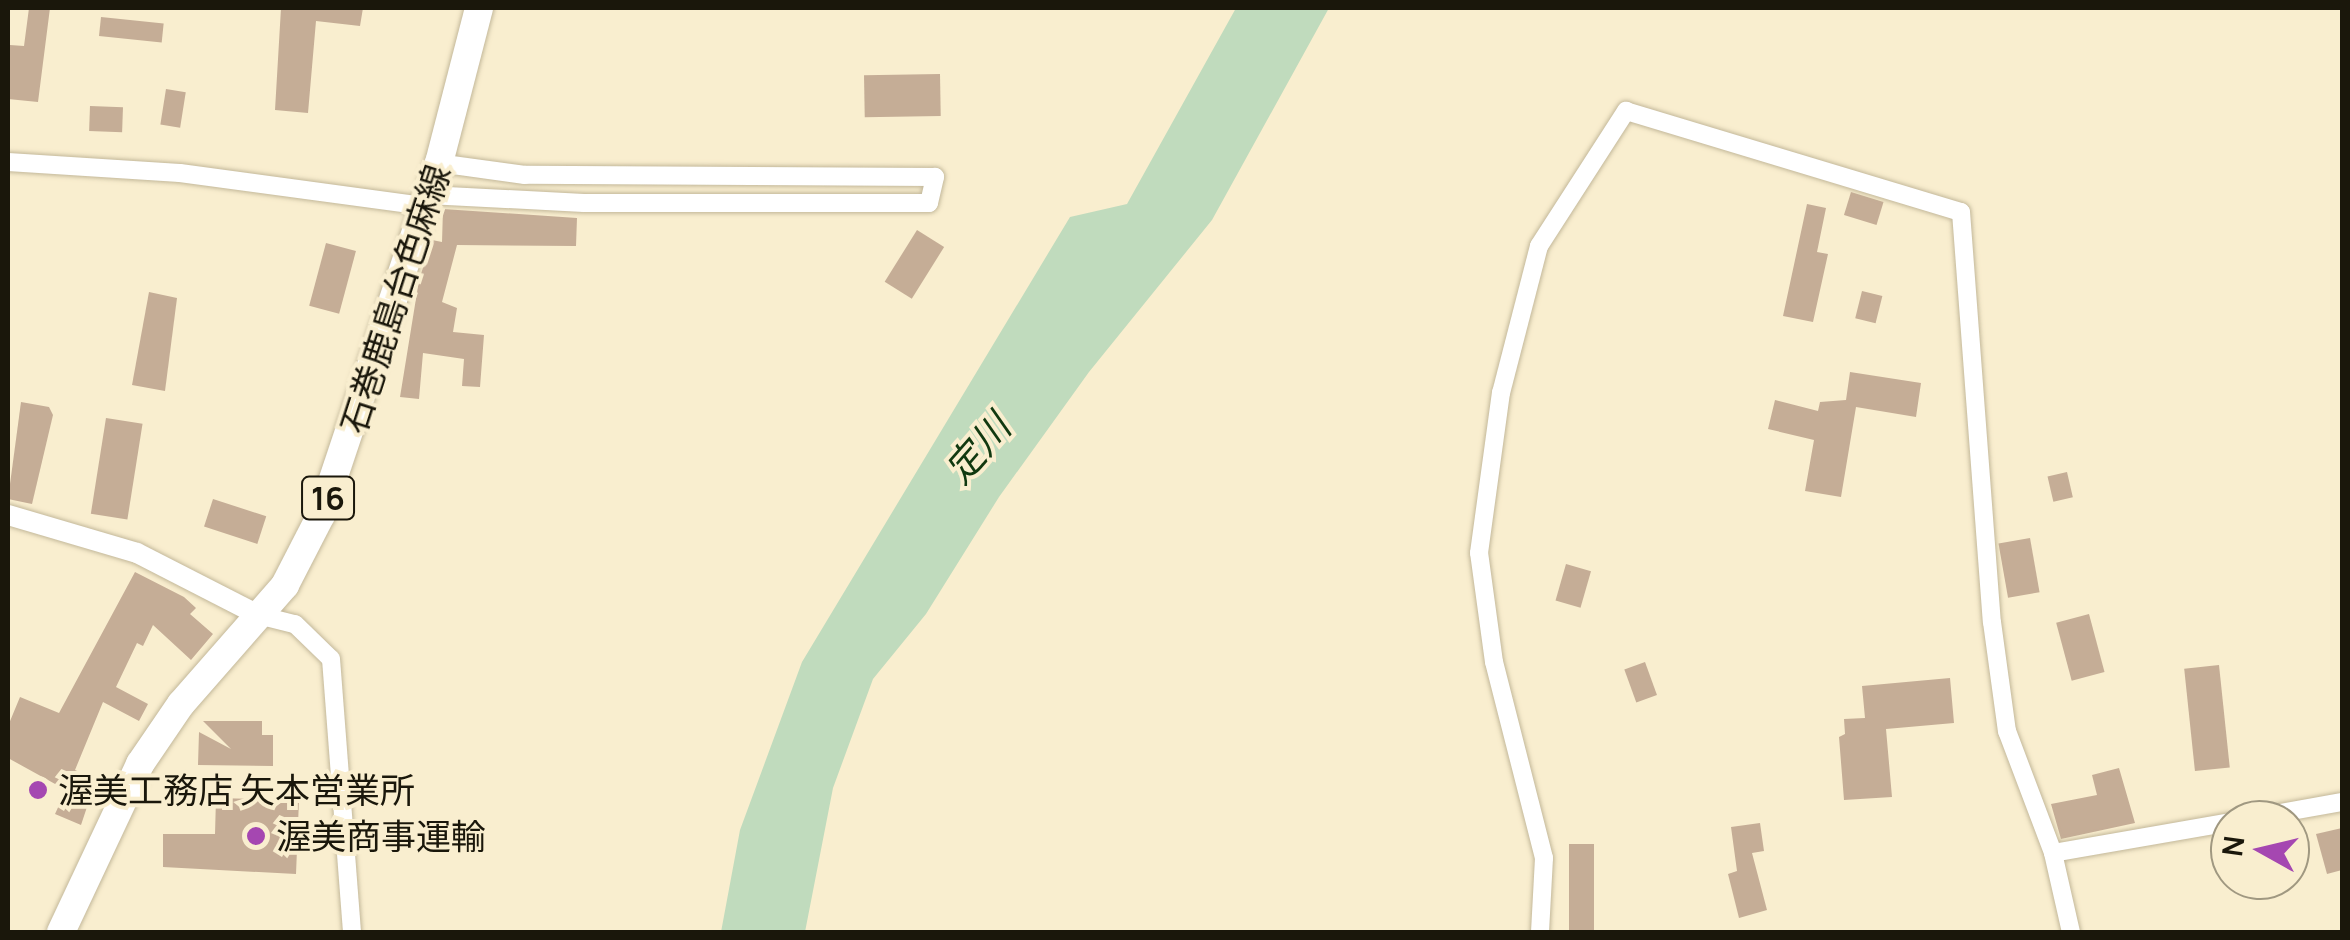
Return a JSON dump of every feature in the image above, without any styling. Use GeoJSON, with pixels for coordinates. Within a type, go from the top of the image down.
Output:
{"type":"FeatureCollection","features":[{"type":"Feature","properties":{"kind":"main road","name":"石巻鹿島台色麻線"},"geometry":{"type":"LineString","coordinates":[[60,932],[140,764],[181,704],[285,585],[321,514],[427,201],[479,8]]}},
{"type":"Feature","properties":{"kind":"street"},"geometry":{"type":"LineString","coordinates":[[1540,932],[1544,858],[1494,662],[1479,553],[1501,394],[1539,246],[1626,111],[1961,212],[1992,622],[2007,731],[2053,853],[2070,932]]}},
{"type":"Feature","properties":{"kind":"street"},"geometry":{"type":"LineString","coordinates":[[8,162],[180,173],[427,201],[929,202],[934,177],[525,175],[438,163]]}},
{"type":"Feature","properties":{"kind":"street"},"geometry":{"type":"LineString","coordinates":[[8,515],[137,552],[258,615],[295,624],[331,659],[352,932]]}},
{"type":"Feature","properties":{"kind":"street"},"geometry":{"type":"LineString","coordinates":[[2310,808],[2342,802]]}},
{"type":"Feature","properties":{"kind":"street"},"geometry":{"type":"LineString","coordinates":[[2053,853],[2210,826]]}},
{"type":"Feature","properties":{"kind":"water","name":"定川"},"geometry":{"type":"Polygon","coordinates":[[[1236,8],[1329,8],[1212,220],[1089,372],[999,497],[926,614],[873,679],[833,788],[805,932],[721,932],[740,830],[802,662],[1070,217],[1127,204],[1236,8]]]}},
{"type":"Feature","properties":{"kind":"building"},"geometry":{"type":"Polygon","coordinates":[[[29,8],[50,8],[38,102],[8,99],[10,45],[24,46],[29,8]]]}},
{"type":"Feature","properties":{"kind":"building"},"geometry":{"type":"Polygon","coordinates":[[[281,8],[363,8],[360,26],[316,21],[308,113],[275,110],[281,8]]]}},
{"type":"Feature","properties":{"kind":"building"},"geometry":{"type":"Polygon","coordinates":[[[101,17],[164,24],[162,42],[99,36],[101,17]]]}},
{"type":"Feature","properties":{"kind":"building"},"geometry":{"type":"Polygon","coordinates":[[[940,74],[941,116],[865,117],[864,75],[940,74]]]}},
{"type":"Feature","properties":{"kind":"building"},"geometry":{"type":"Polygon","coordinates":[[[166,89],[186,92],[180,128],[160,125],[166,89]]]}},
{"type":"Feature","properties":{"kind":"building"},"geometry":{"type":"Polygon","coordinates":[[[90,106],[123,107],[122,132],[89,131],[90,106]]]}},
{"type":"Feature","properties":{"kind":"building"},"geometry":{"type":"Polygon","coordinates":[[[1851,192],[1884,202],[1876,225],[1844,215],[1851,192]]]}},
{"type":"Feature","properties":{"kind":"building"},"geometry":{"type":"Polygon","coordinates":[[[1807,204],[1826,208],[1817,252],[1828,254],[1813,322],[1783,316],[1807,204]]]}},
{"type":"Feature","properties":{"kind":"building"},"geometry":{"type":"Polygon","coordinates":[[[443,209],[577,218],[576,246],[457,245],[442,302],[457,308],[453,332],[484,335],[480,387],[462,386],[464,359],[423,353],[419,399],[400,397],[419,280],[432,240],[442,242],[443,209]]]}},
{"type":"Feature","properties":{"kind":"building"},"geometry":{"type":"Polygon","coordinates":[[[917,230],[944,247],[912,299],[885,282],[917,230]]]}},
{"type":"Feature","properties":{"kind":"building"},"geometry":{"type":"Polygon","coordinates":[[[326,243],[356,251],[339,314],[309,306],[326,243]]]}},
{"type":"Feature","properties":{"kind":"building"},"geometry":{"type":"Polygon","coordinates":[[[1862,291],[1882,296],[1876,323],[1855,318],[1862,291]]]}},
{"type":"Feature","properties":{"kind":"building"},"geometry":{"type":"Polygon","coordinates":[[[149,292],[177,298],[165,391],[132,385],[149,292]]]}},
{"type":"Feature","properties":{"kind":"building"},"geometry":{"type":"Polygon","coordinates":[[[1850,372],[1921,383],[1916,417],[1856,407],[1841,497],[1805,491],[1814,440],[1768,429],[1775,400],[1818,411],[1820,402],[1846,400],[1850,372]]]}},
{"type":"Feature","properties":{"kind":"building"},"geometry":{"type":"Polygon","coordinates":[[[21,402],[49,407],[53,415],[32,504],[8,499],[21,402]]]}},
{"type":"Feature","properties":{"kind":"building"},"geometry":{"type":"Polygon","coordinates":[[[106,418],[143,424],[127,520],[91,514],[106,418]]]}},
{"type":"Feature","properties":{"kind":"building"},"geometry":{"type":"Polygon","coordinates":[[[2067,472],[2073,497],[2053,502],[2048,476],[2067,472]]]}},
{"type":"Feature","properties":{"kind":"building"},"geometry":{"type":"Polygon","coordinates":[[[213,499],[266,516],[257,544],[204,527],[213,499]]]}},
{"type":"Feature","properties":{"kind":"building"},"geometry":{"type":"Polygon","coordinates":[[[2030,538],[2040,592],[2008,598],[1998,544],[2030,538]]]}},
{"type":"Feature","properties":{"kind":"building"},"geometry":{"type":"Polygon","coordinates":[[[1566,564],[1591,571],[1581,608],[1556,601],[1566,564]]]}},
{"type":"Feature","properties":{"kind":"building"},"geometry":{"type":"Polygon","coordinates":[[[135,572],[184,597],[196,608],[190,614],[213,634],[191,660],[153,625],[143,646],[137,643],[116,687],[148,704],[139,721],[103,702],[75,770],[96,780],[81,825],[55,814],[66,790],[8,758],[8,726],[20,697],[59,713],[135,572]]]}},
{"type":"Feature","properties":{"kind":"building"},"geometry":{"type":"Polygon","coordinates":[[[2089,614],[2105,672],[2072,681],[2056,623],[2089,614]]]}},
{"type":"Feature","properties":{"kind":"building"},"geometry":{"type":"Polygon","coordinates":[[[1645,662],[1657,695],[1636,702],[1624,670],[1645,662]]]}},
{"type":"Feature","properties":{"kind":"building"},"geometry":{"type":"Polygon","coordinates":[[[2219,665],[2230,767],[2195,771],[2184,669],[2219,665]]]}},
{"type":"Feature","properties":{"kind":"building"},"geometry":{"type":"Polygon","coordinates":[[[1950,678],[1954,723],[1886,729],[1892,797],[1844,800],[1839,737],[1845,734],[1844,719],[1865,718],[1862,686],[1950,678]]]}},
{"type":"Feature","properties":{"kind":"building"},"geometry":{"type":"Polygon","coordinates":[[[203,721],[262,721],[262,735],[273,735],[273,766],[198,765],[199,732],[231,749],[203,721]]]}},
{"type":"Feature","properties":{"kind":"building"},"geometry":{"type":"Polygon","coordinates":[[[2119,768],[2135,823],[2061,839],[2051,804],[2097,795],[2092,775],[2119,768]]]}},
{"type":"Feature","properties":{"kind":"building","name":"渥美商事運輸"},"geometry":{"type":"Polygon","coordinates":[[[216,798],[299,800],[296,874],[163,867],[163,834],[215,834],[216,798]]]}},
{"type":"Feature","properties":{"kind":"building"},"geometry":{"type":"Polygon","coordinates":[[[1760,823],[1764,851],[1752,853],[1767,910],[1739,918],[1728,874],[1737,871],[1731,827],[1760,823]]]}},
{"type":"Feature","properties":{"kind":"building"},"geometry":{"type":"Polygon","coordinates":[[[2342,828],[2342,870],[2327,874],[2316,834],[2342,828]]]}},
{"type":"Feature","properties":{"kind":"building"},"geometry":{"type":"Polygon","coordinates":[[[1569,844],[1594,844],[1594,932],[1569,932],[1569,844]]]}},
{"type":"Feature","properties":{"kind":"place","name":"渥美工務店 矢本営業所"},"geometry":{"type":"Point","coordinates":[38,790]}},
{"type":"Feature","properties":{"kind":"place","name":"渥美商事運輸"},"geometry":{"type":"Point","coordinates":[256,836]}}]}
